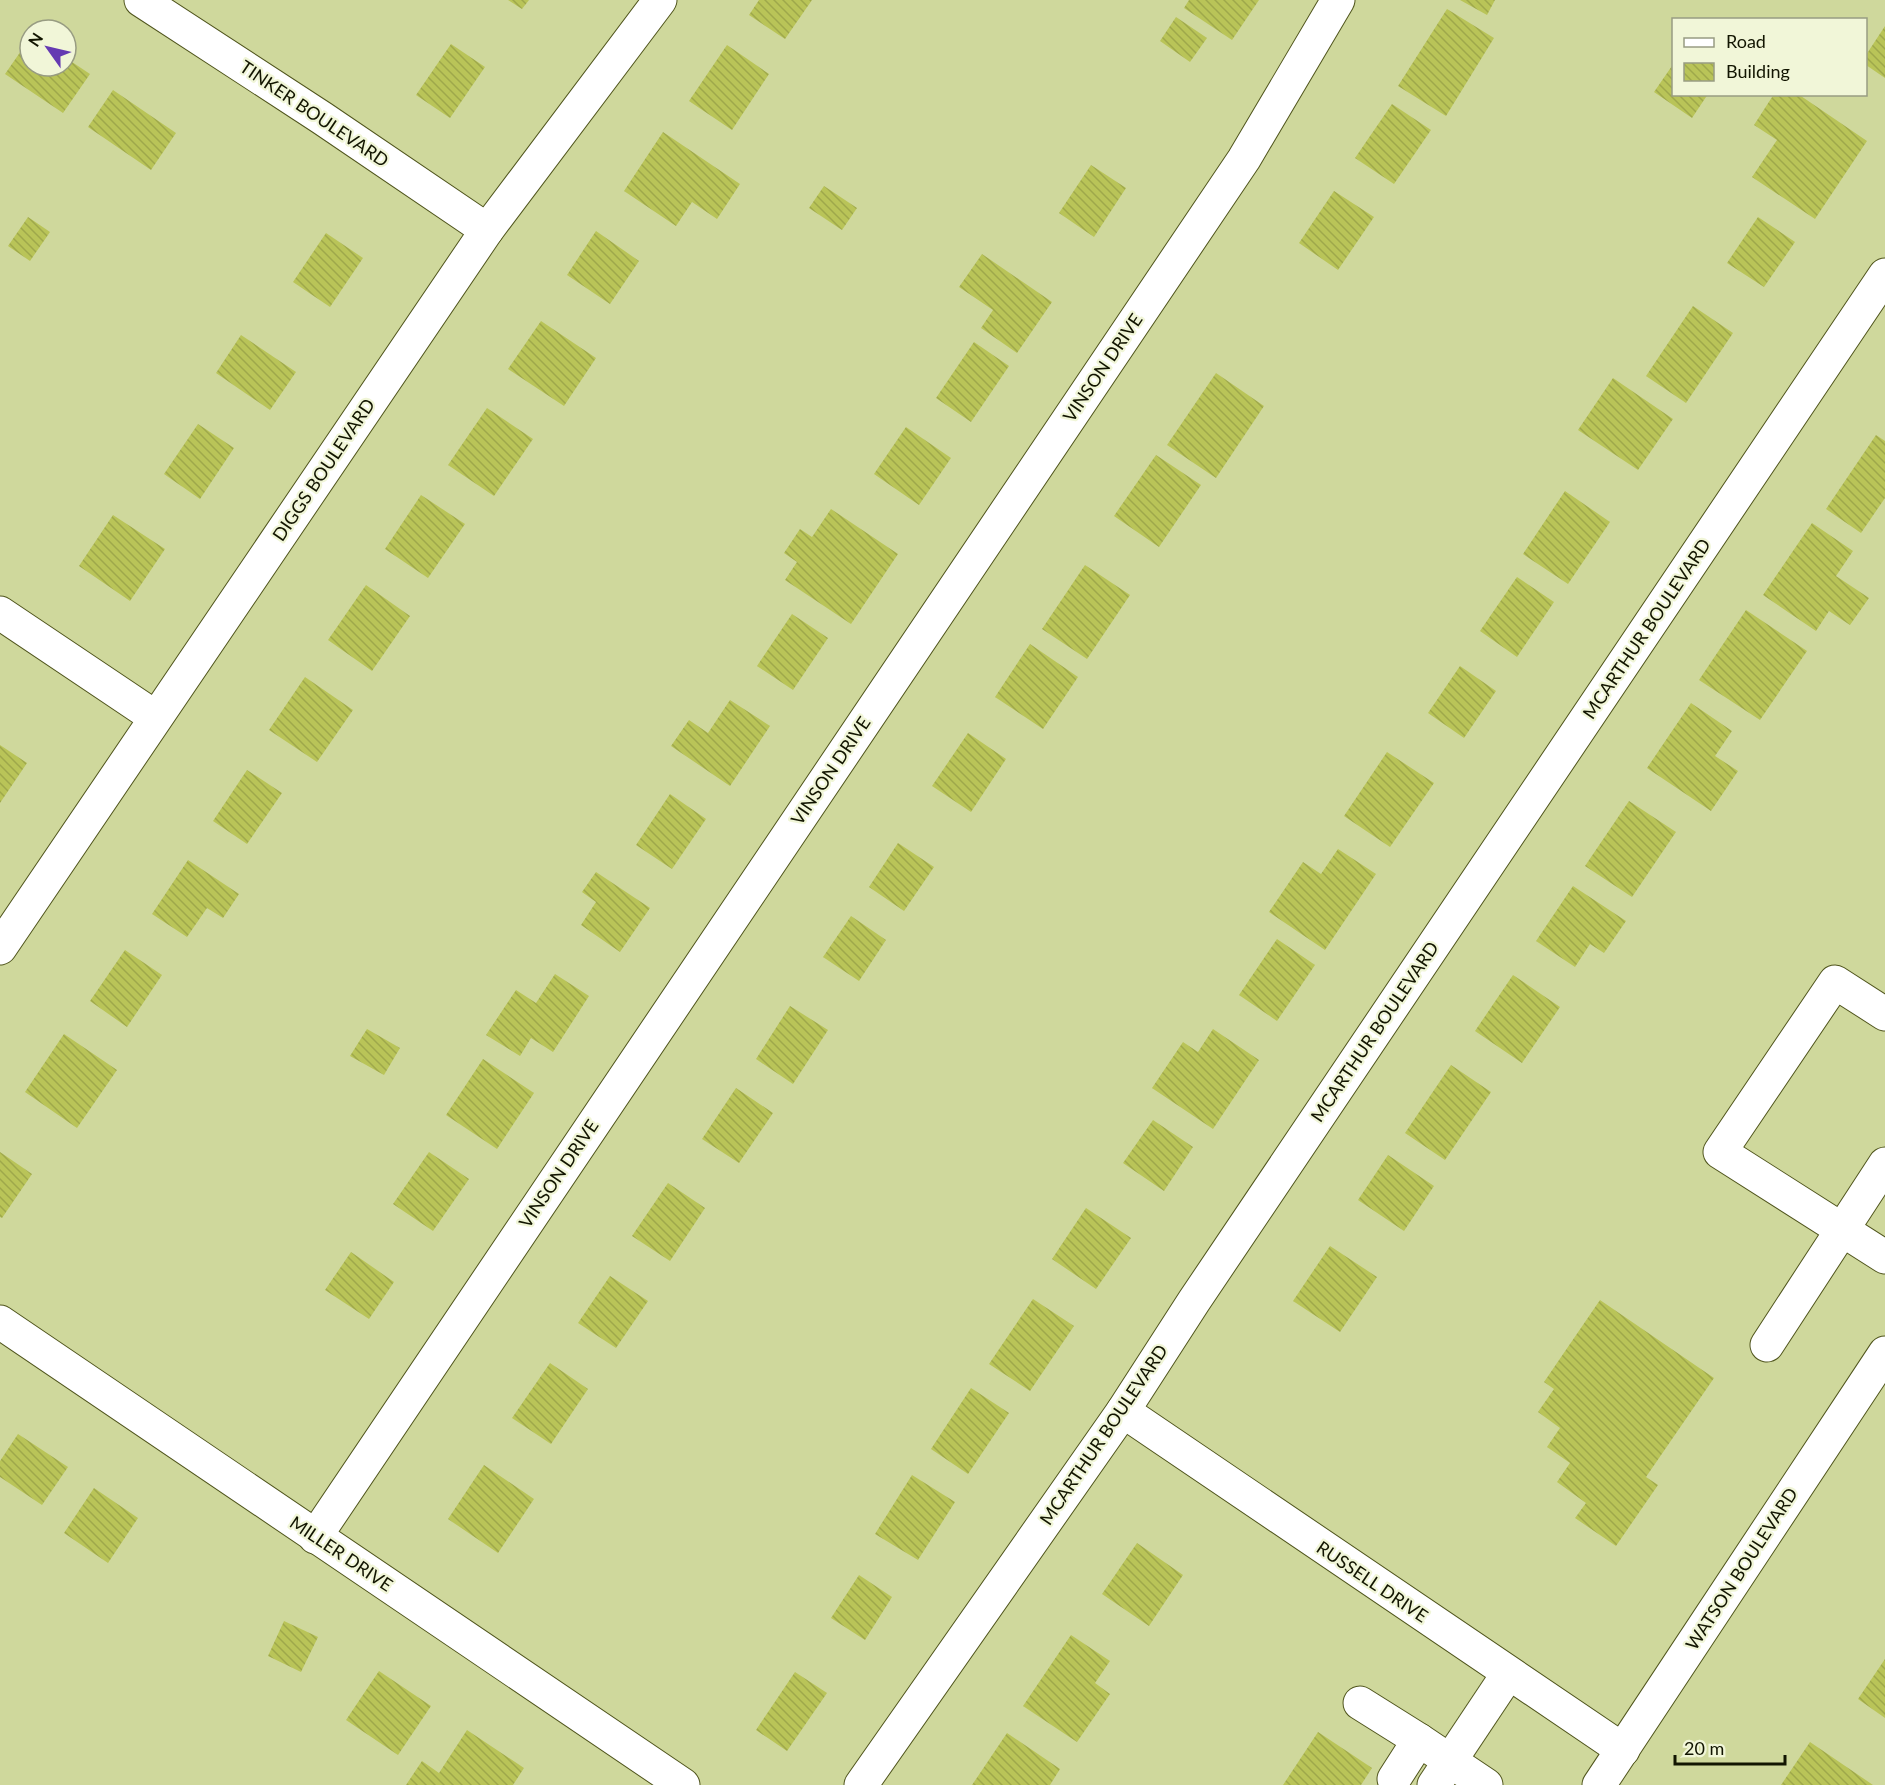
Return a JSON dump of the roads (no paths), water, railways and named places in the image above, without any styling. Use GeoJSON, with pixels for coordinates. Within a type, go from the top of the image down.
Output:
{"type":"FeatureCollection","features":[{"type":"Feature","properties":{"kind":"street","name":"TINKER BOULEVARD"},"geometry":{"type":"LineString","coordinates":[[141,0],[322,118],[487,230]]}},
{"type":"Feature","properties":{"kind":"street","name":"DIGGS BOULEVARD"},"geometry":{"type":"LineString","coordinates":[[0,948],[487,230],[660,0]]}},
{"type":"Feature","properties":{"kind":"street","name":"VINSON DRIVE"},"geometry":{"type":"LineString","coordinates":[[315,1537],[1244,159],[1338,0]]}},
{"type":"Feature","properties":{"kind":"street","name":"MCARTHUR BOULEVARD"},"geometry":{"type":"LineString","coordinates":[[861,1785],[1123,1411],[1200,1291],[1885,275]]}},
{"type":"Feature","properties":{"kind":"street"},"geometry":{"type":"LineString","coordinates":[[0,613],[155,717]]}},
{"type":"Feature","properties":{"kind":"street"},"geometry":{"type":"LineString","coordinates":[[1885,1014],[1835,981],[1720,1152],[1885,1257]]}},
{"type":"Feature","properties":{"kind":"street"},"geometry":{"type":"LineString","coordinates":[[1767,1345],[1885,1164]]}},
{"type":"Feature","properties":{"kind":"street","name":"MILLER DRIVE"},"geometry":{"type":"LineString","coordinates":[[0,1322],[683,1785]]}},
{"type":"Feature","properties":{"kind":"street","name":"WATSON BOULEVARD"},"geometry":{"type":"LineString","coordinates":[[1599,1785],[1885,1353]]}},
{"type":"Feature","properties":{"kind":"street","name":"RUSSELL DRIVE"},"geometry":{"type":"LineString","coordinates":[[1123,1411],[1623,1750]]}},
{"type":"Feature","properties":{"kind":"street"},"geometry":{"type":"LineString","coordinates":[[1443,1773],[1508,1674]]}},
{"type":"Feature","properties":{"kind":"street"},"geometry":{"type":"LineString","coordinates":[[1360,1703],[1419,1740],[1443,1773],[1486,1785]]}},
{"type":"Feature","properties":{"kind":"street"},"geometry":{"type":"LineString","coordinates":[[1394,1779],[1419,1740]]}}]}
